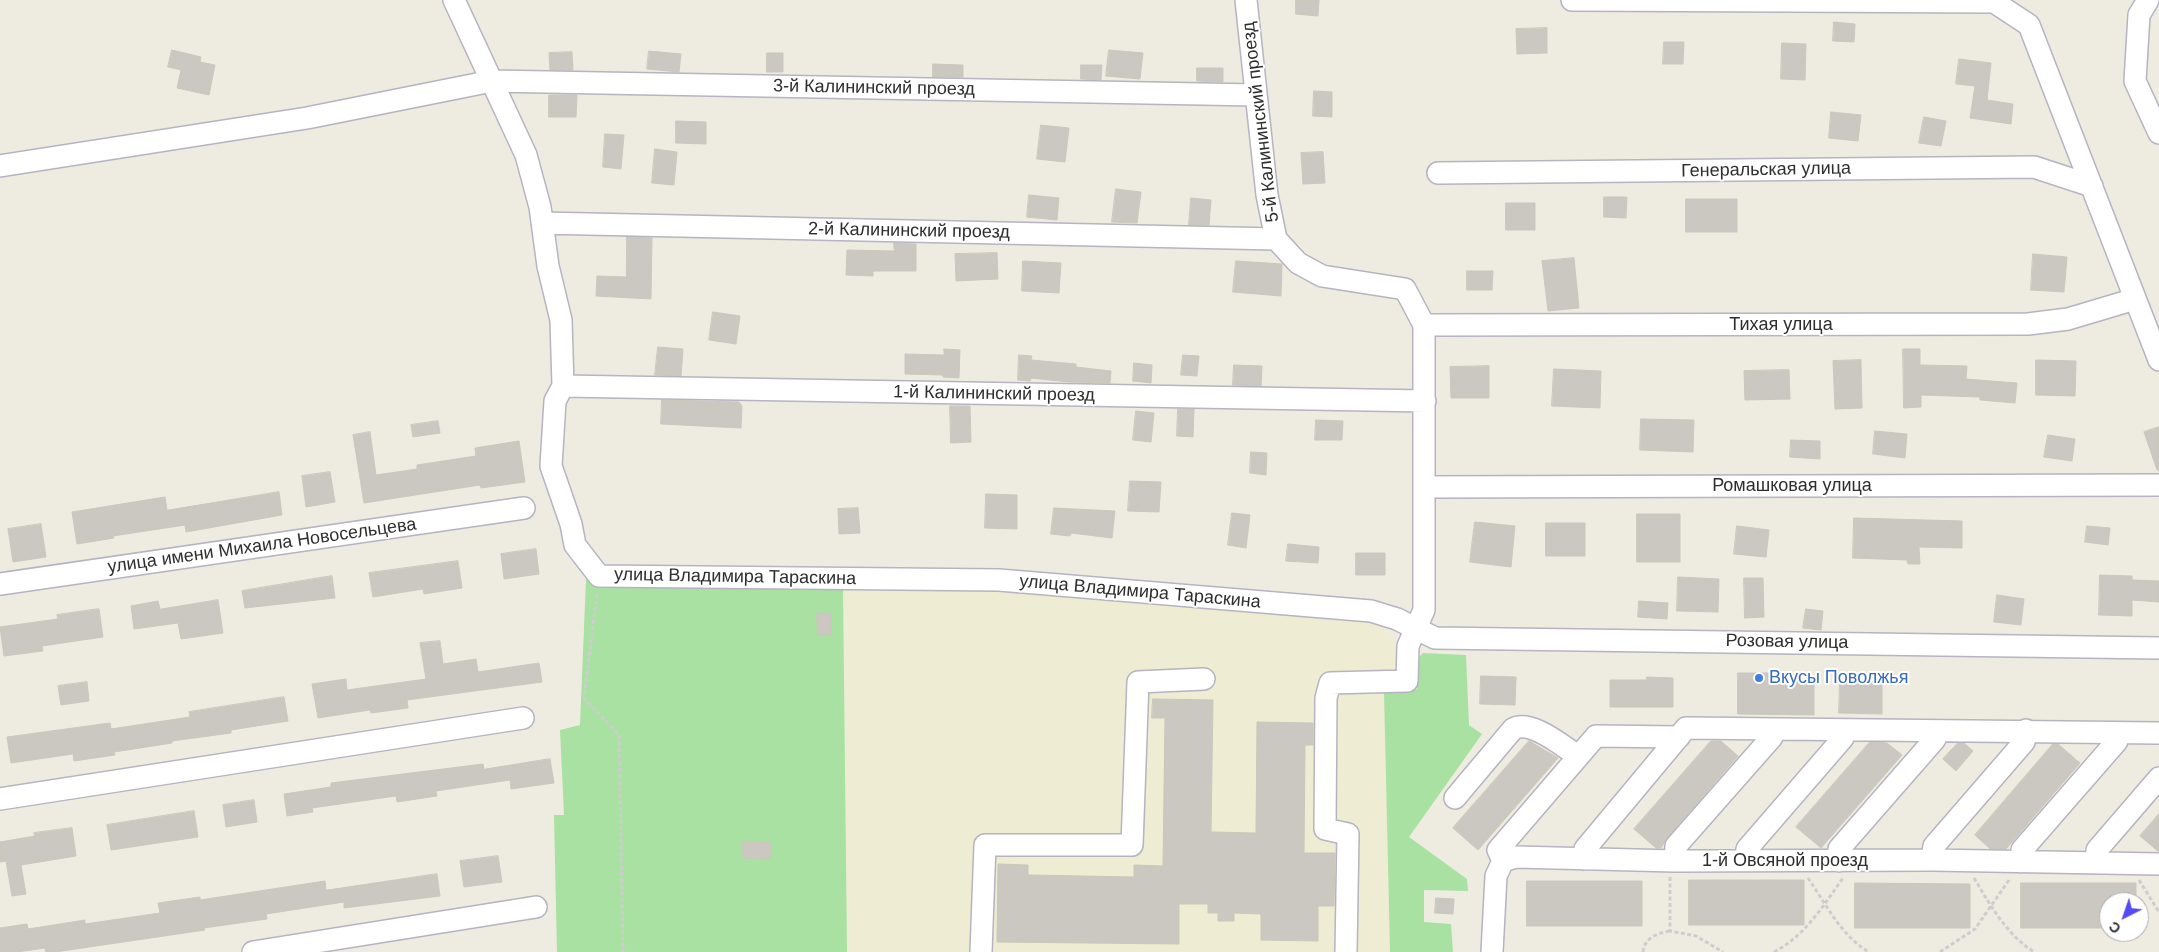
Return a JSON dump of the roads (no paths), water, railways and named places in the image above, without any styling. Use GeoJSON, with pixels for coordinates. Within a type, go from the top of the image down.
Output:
{"type":"FeatureCollection","features":[{"type":"Feature","properties":{"kind":"street","name":"улица Владимира Тараскина"},"geometry":{"type":"LineString","coordinates":[[454,0],[526,155],[540,207],[548,266],[561,320],[563,386],[555,401],[551,466],[571,524],[575,546],[599,576],[999,580],[1371,611],[1397,619],[1416,628]]}},
{"type":"Feature","properties":{"kind":"street","name":"5-й Калининский проезд"},"geometry":{"type":"LineString","coordinates":[[1246,0],[1266,195],[1276,239],[1298,263],[1322,276],[1405,290],[1424,325]]}},
{"type":"Feature","properties":{"kind":"street"},"geometry":{"type":"LineString","coordinates":[[1572,0],[1994,2],[2029,25],[2159,360]]}},
{"type":"Feature","properties":{"kind":"street"},"geometry":{"type":"LineString","coordinates":[[2148,0],[2140,15],[2136,81],[2159,133]]}},
{"type":"Feature","properties":{"kind":"street","name":"3-й Калининский проезд"},"geometry":{"type":"LineString","coordinates":[[0,166],[307,118],[492,81],[1256,95]]}},
{"type":"Feature","properties":{"kind":"street","name":"Генеральская улица"},"geometry":{"type":"LineString","coordinates":[[1438,174],[2034,167],[2092,186]]}},
{"type":"Feature","properties":{"kind":"street","name":"2-й Калининский проезд"},"geometry":{"type":"LineString","coordinates":[[542,223],[1276,239]]}},
{"type":"Feature","properties":{"kind":"street","name":"Тихая улица"},"geometry":{"type":"LineString","coordinates":[[1424,325],[2028,324],[2068,319],[2135,299]]}},
{"type":"Feature","properties":{"kind":"street"},"geometry":{"type":"LineString","coordinates":[[1346,952],[1348,834],[1325,829],[1326,698],[1330,683],[1407,681],[1408,646],[1424,610],[1424,325]]}},
{"type":"Feature","properties":{"kind":"street","name":"1-й Калининский проезд"},"geometry":{"type":"LineString","coordinates":[[563,386],[1425,402]]}},
{"type":"Feature","properties":{"kind":"street","name":"Ромашковая улица"},"geometry":{"type":"LineString","coordinates":[[1425,487],[2159,485]]}},
{"type":"Feature","properties":{"kind":"street","name":"улица имени Михаила Новосельцева"},"geometry":{"type":"LineString","coordinates":[[0,584],[524,508]]}},
{"type":"Feature","properties":{"kind":"street","name":"Розовая улица"},"geometry":{"type":"LineString","coordinates":[[1416,628],[1435,638],[2159,648]]}},
{"type":"Feature","properties":{"kind":"street"},"geometry":{"type":"LineString","coordinates":[[981,952],[985,845],[1132,845],[1138,682],[1204,679]]}},
{"type":"Feature","properties":{"kind":"street"},"geometry":{"type":"LineString","coordinates":[[0,799],[523,718]]}},
{"type":"Feature","properties":{"kind":"street"},"geometry":{"type":"LineString","coordinates":[[1455,798],[1513,729],[1519,726],[1534,729],[1578,756]]}},
{"type":"Feature","properties":{"kind":"street"},"geometry":{"type":"LineString","coordinates":[[1584,859],[1585,849],[1686,728],[1936,731],[2026,730],[2159,733]]}},
{"type":"Feature","properties":{"kind":"street"},"geometry":{"type":"LineString","coordinates":[[1673,861],[1676,846],[1772,737],[1773,729]]}},
{"type":"Feature","properties":{"kind":"street"},"geometry":{"type":"LineString","coordinates":[[1746,859],[1747,849],[1843,738],[1844,730]]}},
{"type":"Feature","properties":{"kind":"street"},"geometry":{"type":"LineString","coordinates":[[1932,860],[1934,846],[2024,742],[2026,730]]}},
{"type":"Feature","properties":{"kind":"street"},"geometry":{"type":"LineString","coordinates":[[1847,861],[1839,849],[1935,739],[1936,731]]}},
{"type":"Feature","properties":{"kind":"street"},"geometry":{"type":"LineString","coordinates":[[2021,862],[2022,850],[2117,741],[2118,733]]}},
{"type":"Feature","properties":{"kind":"street"},"geometry":{"type":"LineString","coordinates":[[1492,952],[1496,876],[1503,861],[1498,850],[1578,756],[1596,736],[1679,737]]}},
{"type":"Feature","properties":{"kind":"street"},"geometry":{"type":"LineString","coordinates":[[2096,863],[2097,850],[2159,778]]}},
{"type":"Feature","properties":{"kind":"street","name":"1-й Овсяной проезд"},"geometry":{"type":"LineString","coordinates":[[1503,861],[1516,857],[1673,861],[1746,859],[1847,861],[1964,860],[2159,864]]}},
{"type":"Feature","properties":{"kind":"street"},"geometry":{"type":"LineString","coordinates":[[253,952],[536,907]]}},
{"type":"Feature","properties":{"kind":"place","name":"Вкусы Поволжья"},"geometry":{"type":"Point","coordinates":[1759,678]}}]}
